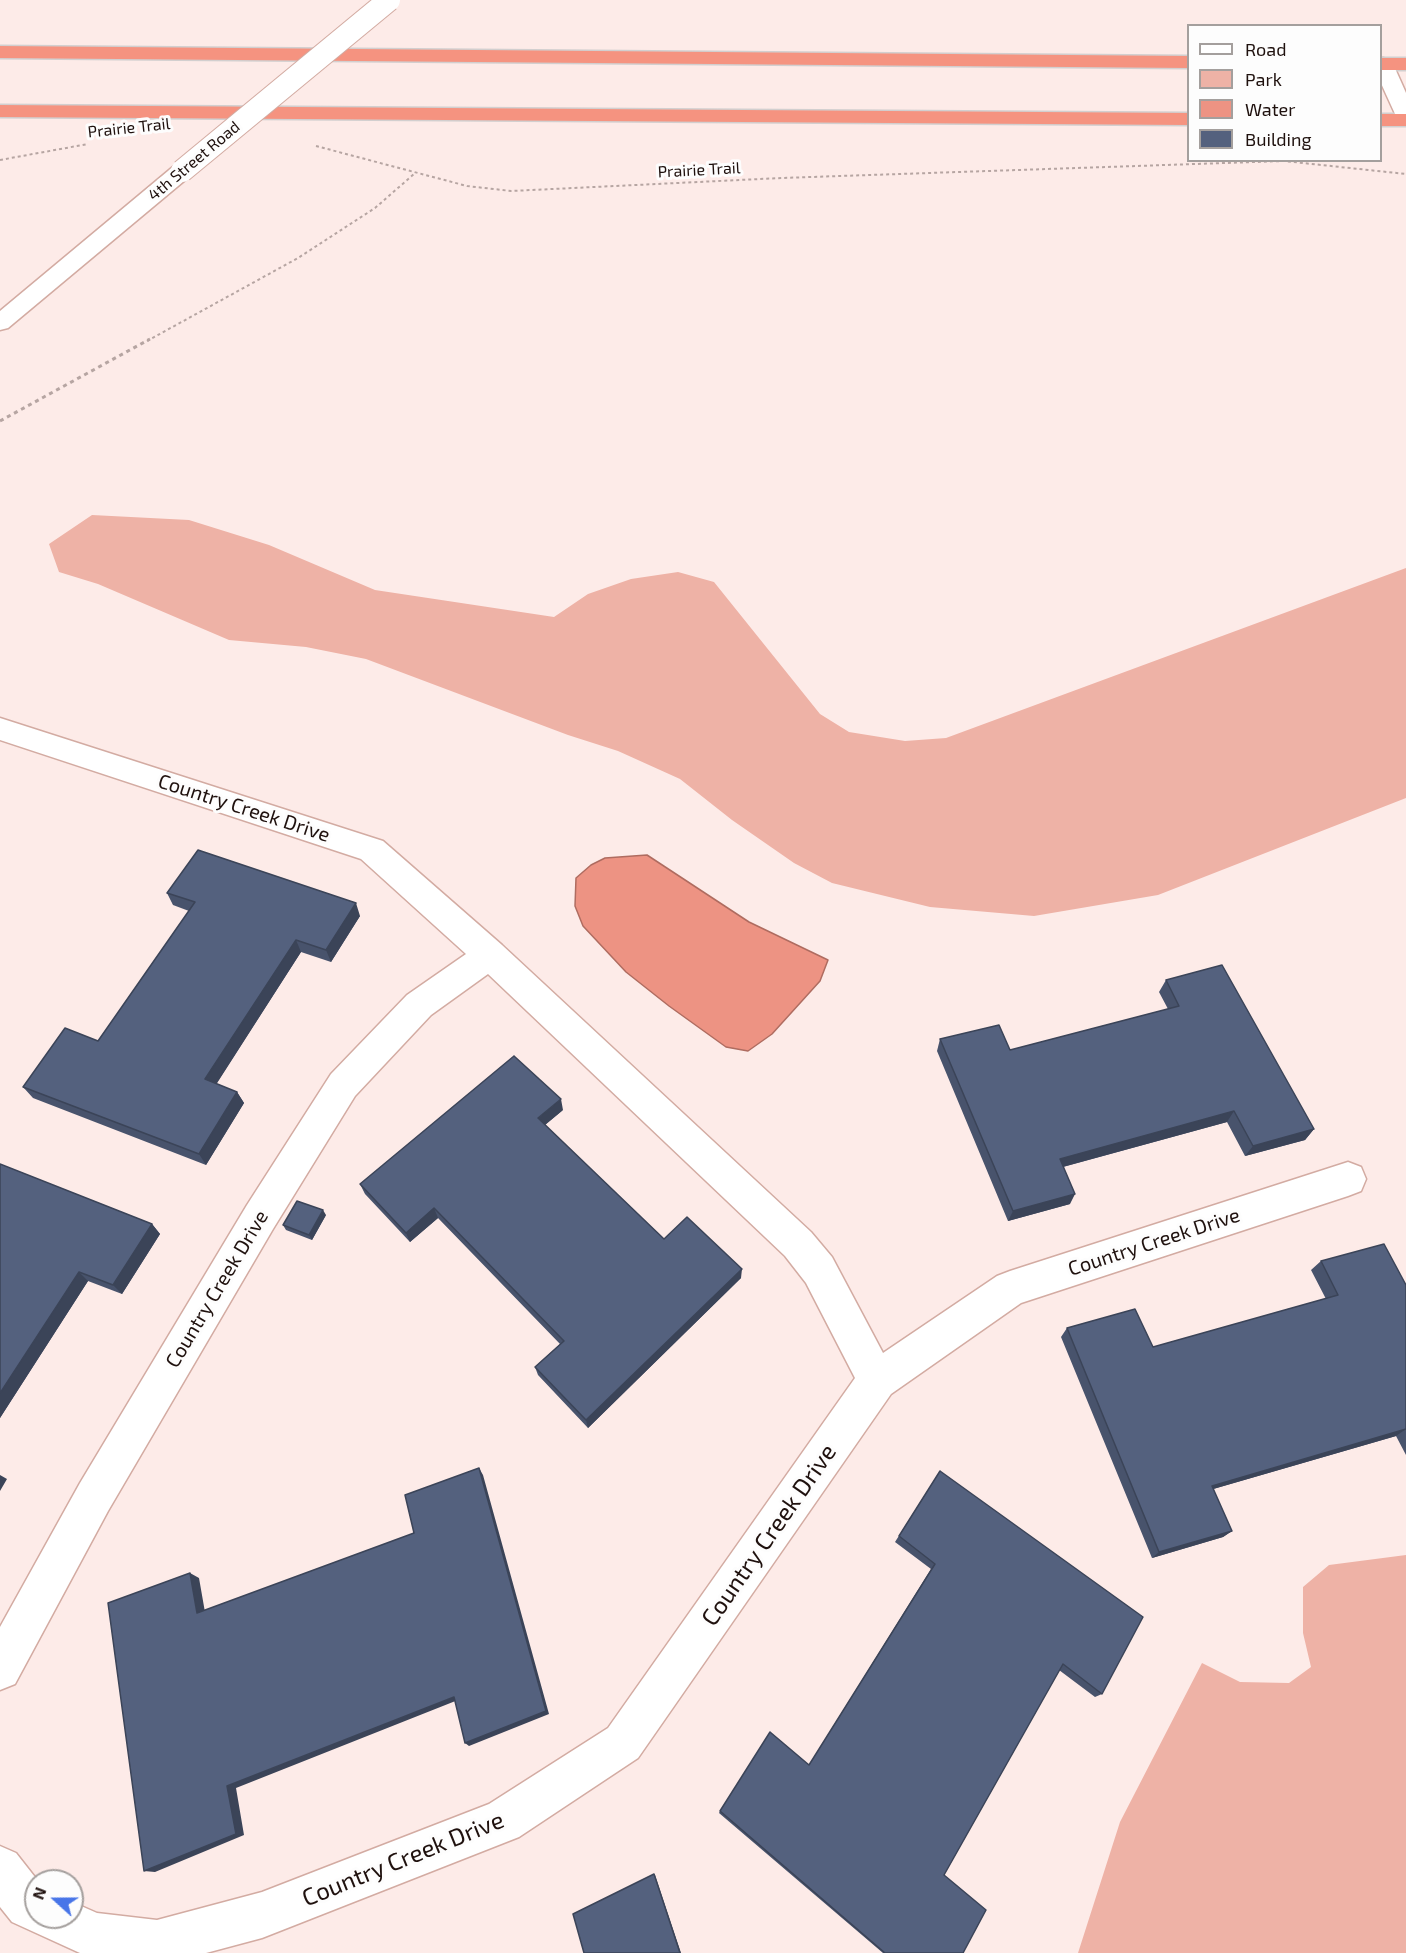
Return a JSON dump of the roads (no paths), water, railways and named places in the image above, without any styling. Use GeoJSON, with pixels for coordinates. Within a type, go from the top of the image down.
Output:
{"type":"FeatureCollection","features":[{"type":"Feature","properties":{"kind":"highway"},"geometry":{"type":"LineString","coordinates":[[0,52],[340,52],[436,56],[1187,62]]}},
{"type":"Feature","properties":{"kind":"highway"},"geometry":{"type":"LineString","coordinates":[[1382,64],[1406,64]]}},
{"type":"Feature","properties":{"kind":"highway"},"geometry":{"type":"LineString","coordinates":[[0,111],[1187,119]]}},
{"type":"Feature","properties":{"kind":"highway"},"geometry":{"type":"LineString","coordinates":[[1382,120],[1406,120]]}},
{"type":"Feature","properties":{"kind":"street","name":"4th Street Road"},"geometry":{"type":"LineString","coordinates":[[0,323],[389,0]]}},
{"type":"Feature","properties":{"kind":"street"},"geometry":{"type":"LineString","coordinates":[[1382,64],[1406,116]]}},
{"type":"Feature","properties":{"kind":"street","name":"Country Creek Drive"},"geometry":{"type":"LineString","coordinates":[[0,729],[372,850],[490,955],[798,1244],[819,1270],[877,1380]]}},
{"type":"Feature","properties":{"kind":"street","name":"Country Creek Drive"},"geometry":{"type":"LineString","coordinates":[[0,1669],[94,1497],[260,1217],[343,1085],[419,1005],[490,955]]}},
{"type":"Feature","properties":{"kind":"street","name":"Country Creek Drive"},"geometry":{"type":"LineString","coordinates":[[80,1929],[95,1936],[157,1943],[262,1915],[503,1821],[623,1743],[877,1380],[1010,1289],[1348,1179]]}},
{"type":"Feature","properties":{"kind":"street"},"geometry":{"type":"LineString","coordinates":[[0,1869],[24,1901]]}},
{"type":"Feature","properties":{"kind":"water"},"geometry":{"type":"Polygon","coordinates":[[[647,855],[749,922],[828,960],[820,981],[772,1034],[748,1051],[726,1047],[669,1006],[626,972],[583,926],[575,906],[576,878],[591,865],[605,858],[647,855]]]}}]}
